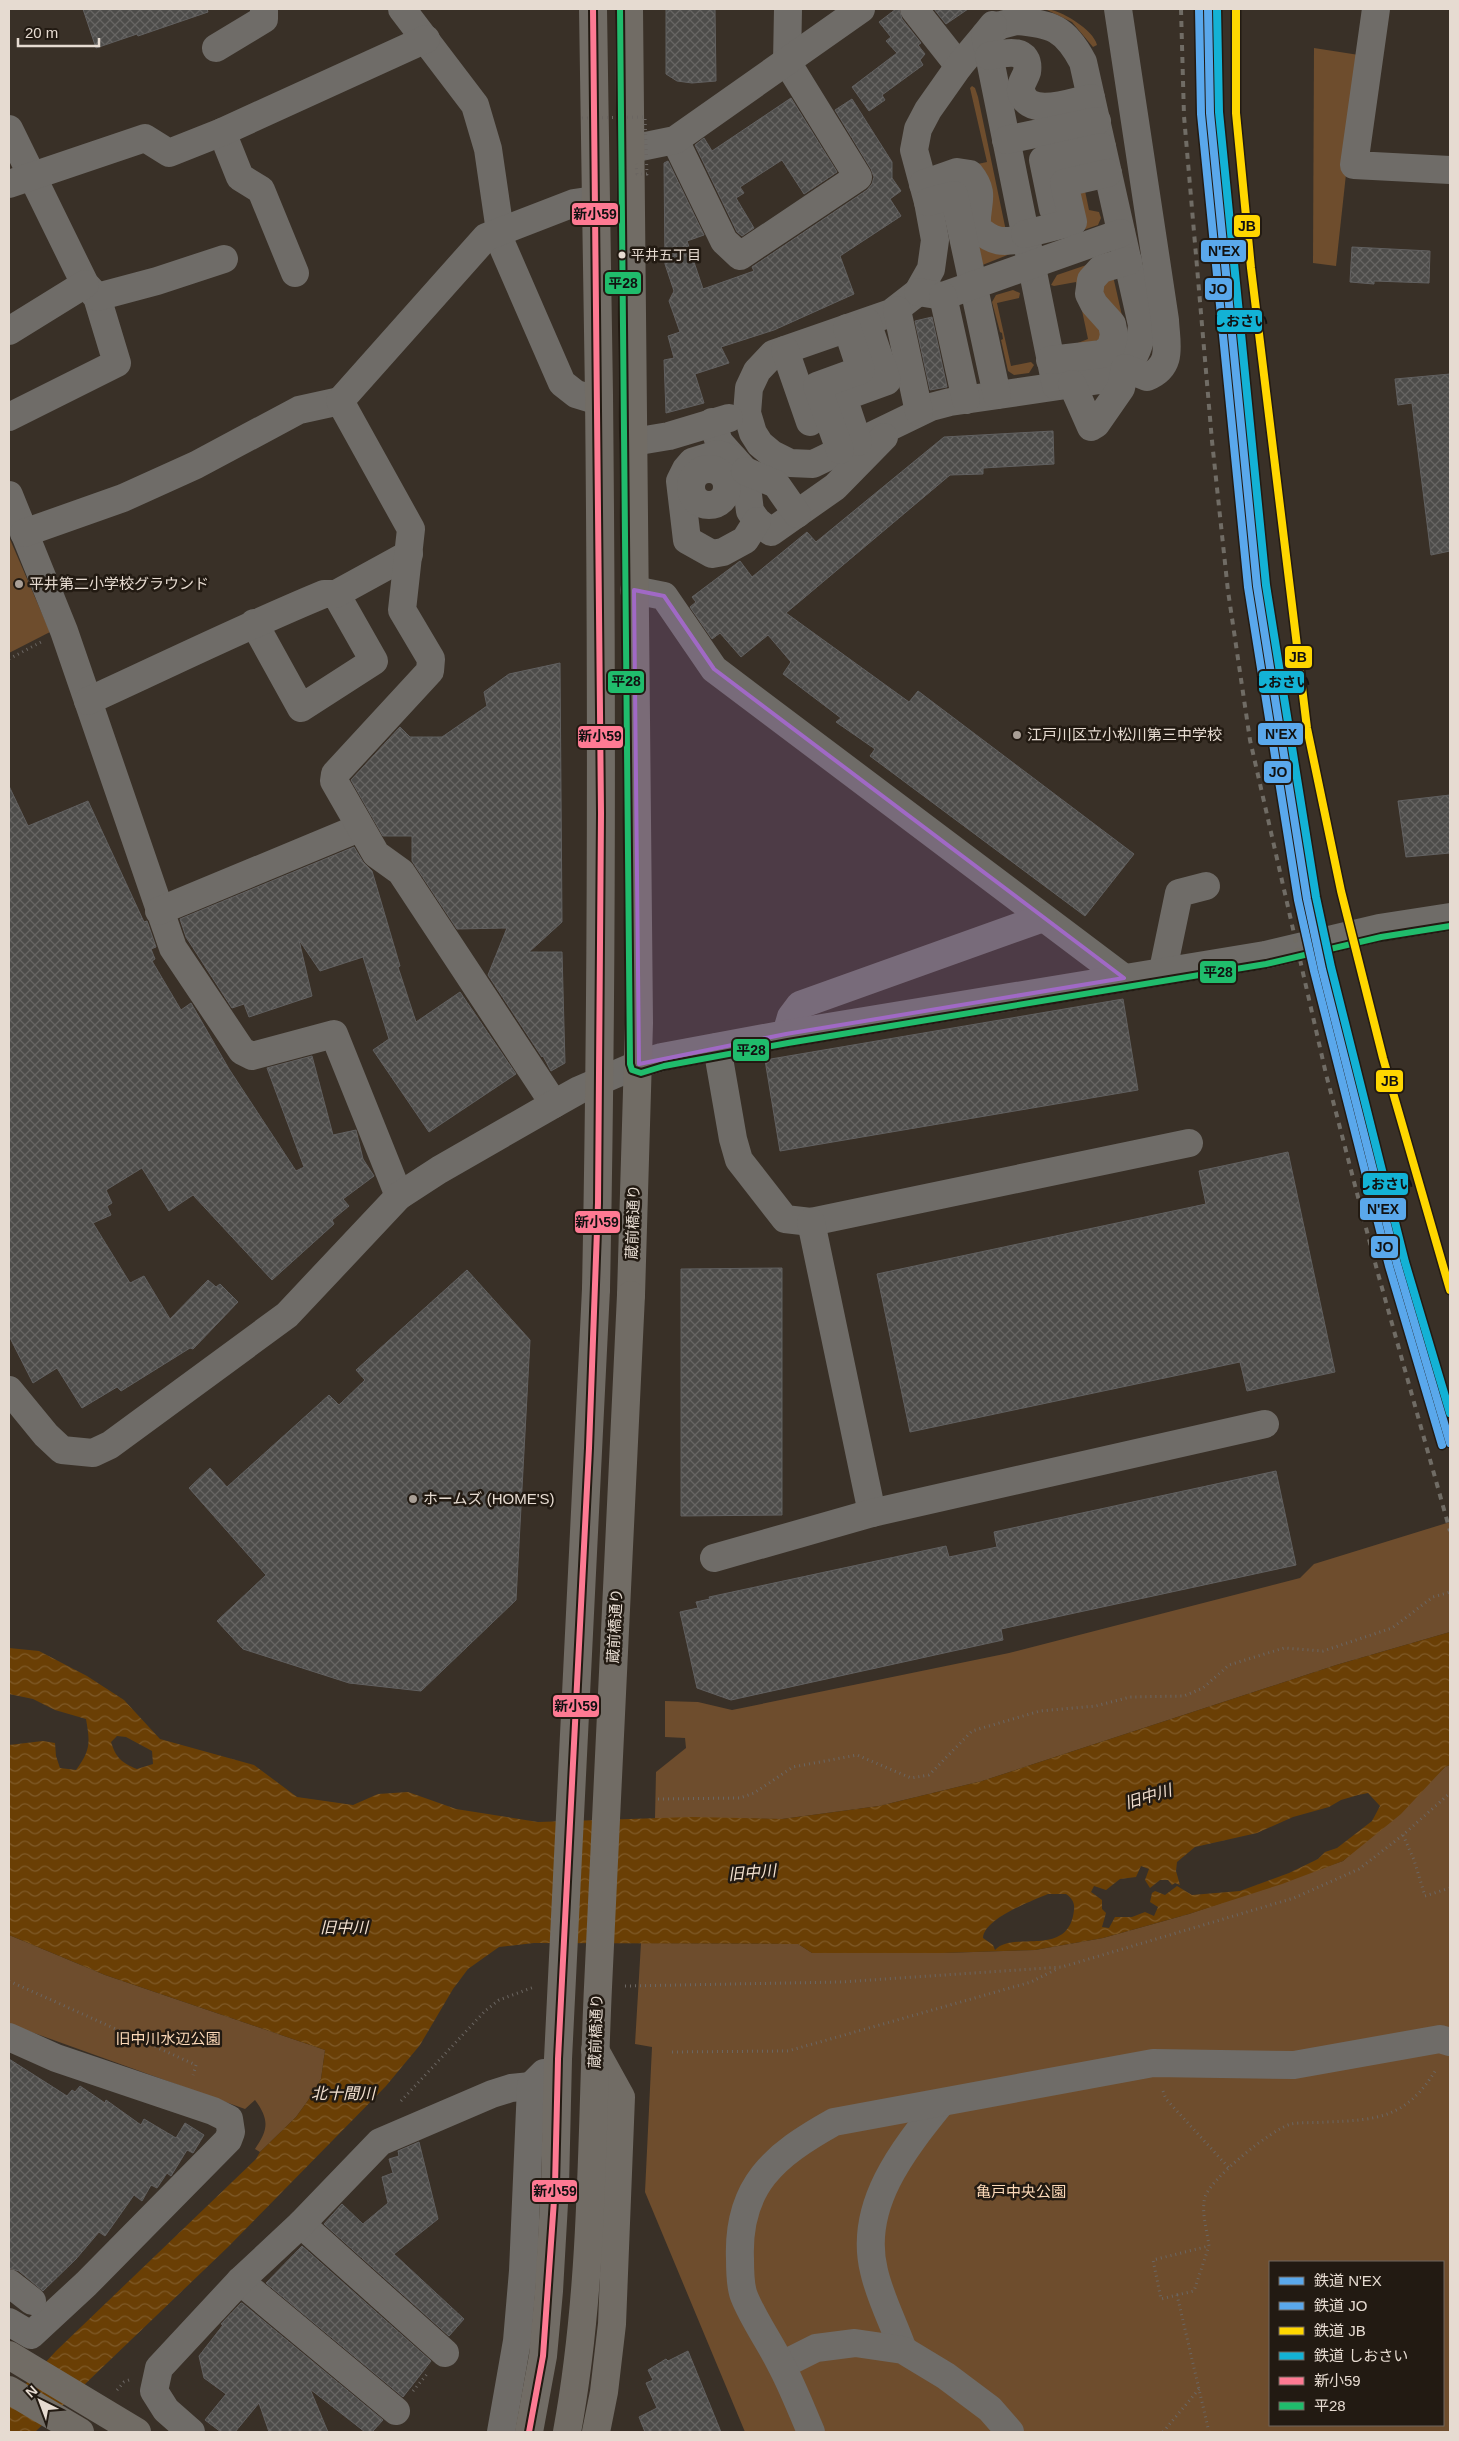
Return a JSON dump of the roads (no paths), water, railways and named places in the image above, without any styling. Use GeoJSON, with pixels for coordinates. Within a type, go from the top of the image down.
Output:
{"type":"FeatureCollection","features":[{"type":"Feature","properties":{"kind":"main road"},"geometry":{"type":"LineString","coordinates":[[529,2432],[543,2356],[556,2186],[558,2059],[596,1289],[600,1082],[599,401],[594,200],[593,9]]}},
{"type":"Feature","properties":{"kind":"main road","name":"蔵前橋通り"},"geometry":{"type":"LineString","coordinates":[[567,2432],[582,2342],[589,2238],[595,2050],[631,1295],[639,1064],[633,442],[634,156],[630,9]]}},
{"type":"Feature","properties":{"kind":"main road"},"geometry":{"type":"LineString","coordinates":[[595,2050],[621,2097],[612,2324],[604,2392],[596,2432]]}},
{"type":"Feature","properties":{"kind":"main road"},"geometry":{"type":"LineString","coordinates":[[9,2356],[137,2432]]}},
{"type":"Feature","properties":{"kind":"main road"},"geometry":{"type":"LineString","coordinates":[[9,2390],[80,2432]]}},
{"type":"Feature","properties":{"kind":"street"},"geometry":{"type":"LineString","coordinates":[[216,48],[264,19],[264,9]]}},
{"type":"Feature","properties":{"kind":"street"},"geometry":{"type":"LineString","coordinates":[[402,9],[475,105],[488,149],[502,245],[562,383],[576,394],[599,401]]}},
{"type":"Feature","properties":{"kind":"street"},"geometry":{"type":"LineString","coordinates":[[675,140],[724,241],[740,256],[858,177],[787,62],[788,9]]}},
{"type":"Feature","properties":{"kind":"street"},"geometry":{"type":"LineString","coordinates":[[634,156],[675,140],[861,9]]}},
{"type":"Feature","properties":{"kind":"street"},"geometry":{"type":"LineString","coordinates":[[914,9],[959,66]]}},
{"type":"Feature","properties":{"kind":"street"},"geometry":{"type":"LineString","coordinates":[[966,400],[931,294],[931,270],[935,240],[926,193],[914,150],[918,129],[928,110],[959,66],[987,45],[1001,25],[1016,21],[1044,23],[1060,32],[1075,46],[1084,62],[1142,325],[1141,342],[1125,368],[1121,388],[1096,424],[1091,427],[1050,360],[1025,236],[987,45],[1007,9]]}},
{"type":"Feature","properties":{"kind":"street"},"geometry":{"type":"LineString","coordinates":[[1376,9],[1354,165],[1450,170]]}},
{"type":"Feature","properties":{"kind":"street"},"geometry":{"type":"LineString","coordinates":[[1112,10],[1165,320],[1167,358],[1158,373],[1147,377],[1125,368]]}},
{"type":"Feature","properties":{"kind":"street"},"geometry":{"type":"LineString","coordinates":[[21,180],[145,138],[169,153],[222,132],[426,39]]}},
{"type":"Feature","properties":{"kind":"street"},"geometry":{"type":"LineString","coordinates":[[987,45],[1016,52],[1023,59],[1027,70],[1021,91],[1025,101],[1030,105],[1048,106],[1099,135]]}},
{"type":"Feature","properties":{"kind":"street"},"geometry":{"type":"LineString","coordinates":[[9,129],[21,180],[91,291],[117,363],[9,417]]}},
{"type":"Feature","properties":{"kind":"street"},"geometry":{"type":"LineString","coordinates":[[222,132],[240,177],[261,190],[294,274]]}},
{"type":"Feature","properties":{"kind":"street"},"geometry":{"type":"LineString","coordinates":[[926,193],[957,172],[970,174],[978,184],[981,195],[976,218],[977,228],[987,237],[1002,243],[1073,222],[1064,182],[1099,135]]}},
{"type":"Feature","properties":{"kind":"street"},"geometry":{"type":"LineString","coordinates":[[1006,140],[1099,135]]}},
{"type":"Feature","properties":{"kind":"street"},"geometry":{"type":"LineString","coordinates":[[1053,209],[1043,160],[1099,135]]}},
{"type":"Feature","properties":{"kind":"street"},"geometry":{"type":"LineString","coordinates":[[926,193],[954,195],[972,286],[997,395]]}},
{"type":"Feature","properties":{"kind":"street"},"geometry":{"type":"LineString","coordinates":[[24,533],[124,498],[196,465],[299,410],[340,401],[486,237],[574,203],[594,200]]}},
{"type":"Feature","properties":{"kind":"street"},"geometry":{"type":"LineString","coordinates":[[797,514],[783,473],[772,454],[760,444],[753,433],[747,413],[749,388],[757,371],[773,354],[897,310],[931,294],[972,286],[1121,233]]}},
{"type":"Feature","properties":{"kind":"street"},"geometry":{"type":"LineString","coordinates":[[9,331],[91,291],[157,281],[224,259]]}},
{"type":"Feature","properties":{"kind":"street"},"geometry":{"type":"LineString","coordinates":[[1050,360],[1102,354],[1111,346],[1114,336],[1112,324],[1094,304],[1089,294],[1091,280],[1101,270],[1128,261]]}},
{"type":"Feature","properties":{"kind":"street"},"geometry":{"type":"LineString","coordinates":[[897,310],[908,418]]}},
{"type":"Feature","properties":{"kind":"street"},"geometry":{"type":"LineString","coordinates":[[840,450],[817,386],[861,370],[857,325]]}},
{"type":"Feature","properties":{"kind":"street"},"geometry":{"type":"LineString","coordinates":[[785,350],[840,450]]}},
{"type":"Feature","properties":{"kind":"street"},"geometry":{"type":"LineString","coordinates":[[734,479],[783,473],[813,464],[931,407],[1100,380],[1115,375],[1125,368]]}},
{"type":"Feature","properties":{"kind":"street"},"geometry":{"type":"LineString","coordinates":[[340,401],[411,530],[402,610],[431,659],[430,671],[335,774],[334,781],[359,828],[376,854],[401,872],[554,1104]]}},
{"type":"Feature","properties":{"kind":"street"},"geometry":{"type":"LineString","coordinates":[[633,442],[669,436],[747,413]]}},
{"type":"Feature","properties":{"kind":"street"},"geometry":{"type":"LineString","coordinates":[[712,422],[734,479],[750,511],[757,521],[771,532],[835,487],[908,418]]}},
{"type":"Feature","properties":{"kind":"street"},"geometry":{"type":"LineString","coordinates":[[693,529],[716,540],[726,539],[734,532],[737,524],[736,515],[727,505],[734,479],[718,454],[692,462],[680,481],[693,529],[687,540],[712,554],[723,552],[745,540],[757,521]]}},
{"type":"Feature","properties":{"kind":"street"},"geometry":{"type":"LineString","coordinates":[[9,495],[64,631],[173,948],[242,1051],[252,1056],[334,1034],[400,1196]]}},
{"type":"Feature","properties":{"kind":"street"},"geometry":{"type":"LineString","coordinates":[[88,701],[224,640],[254,623],[324,594],[336,594],[409,554]]}},
{"type":"Feature","properties":{"kind":"street"},"geometry":{"type":"LineString","coordinates":[[634,590],[664,596],[714,669],[1124,978]]}},
{"type":"Feature","properties":{"kind":"street"},"geometry":{"type":"LineString","coordinates":[[254,623],[301,708],[374,661],[336,594]]}},
{"type":"Feature","properties":{"kind":"street"},"geometry":{"type":"LineString","coordinates":[[159,910],[359,828]]}},
{"type":"Feature","properties":{"kind":"street"},"geometry":{"type":"LineString","coordinates":[[1163,970],[1179,893],[1206,886]]}},
{"type":"Feature","properties":{"kind":"street"},"geometry":{"type":"LineString","coordinates":[[9,1390],[46,1435],[62,1450],[93,1453],[110,1444],[287,1315],[400,1196],[438,1170],[554,1104],[639,1064],[786,1034],[1163,970],[1265,955],[1379,928],[1450,917]]}},
{"type":"Feature","properties":{"kind":"street"},"geometry":{"type":"LineString","coordinates":[[786,1034],[791,1017],[800,1006],[1043,918]]}},
{"type":"Feature","properties":{"kind":"street"},"geometry":{"type":"LineString","coordinates":[[717,1047],[733,1139],[739,1160],[754,1183],[784,1219],[811,1222],[1188,1143]]}},
{"type":"Feature","properties":{"kind":"street"},"geometry":{"type":"LineString","coordinates":[[811,1222],[872,1513]]}},
{"type":"Feature","properties":{"kind":"street"},"geometry":{"type":"LineString","coordinates":[[714,1558],[872,1513],[1265,1424]]}},
{"type":"Feature","properties":{"kind":"street"},"geometry":{"type":"LineString","coordinates":[[9,2037],[56,2058],[183,2101],[228,2119],[231,2132],[228,2140],[86,2284],[31,2335],[9,2322]]}},
{"type":"Feature","properties":{"kind":"street"},"geometry":{"type":"LineString","coordinates":[[811,2432],[782,2365],[743,2295],[739,2238],[749,2197],[765,2172],[796,2143],[834,2122],[1153,2063],[1294,2065],[1447,2039]]}},
{"type":"Feature","properties":{"kind":"street"},"geometry":{"type":"LineString","coordinates":[[191,2432],[166,2410],[154,2391],[160,2368],[240,2281],[301,2224],[380,2142],[492,2094],[511,2088],[531,2086],[558,2059]]}},
{"type":"Feature","properties":{"kind":"street"},"geometry":{"type":"LineString","coordinates":[[501,2432],[517,2341],[523,2271],[531,2086]]}},
{"type":"Feature","properties":{"kind":"street"},"geometry":{"type":"LineString","coordinates":[[903,2350],[874,2270],[872,2234],[879,2200],[889,2174],[907,2145],[941,2103]]}},
{"type":"Feature","properties":{"kind":"street"},"geometry":{"type":"LineString","coordinates":[[301,2224],[445,2353]]}},
{"type":"Feature","properties":{"kind":"street"},"geometry":{"type":"LineString","coordinates":[[240,2281],[396,2411]]}},
{"type":"Feature","properties":{"kind":"street"},"geometry":{"type":"LineString","coordinates":[[9,2283],[32,2301]]}},
{"type":"Feature","properties":{"kind":"street"},"geometry":{"type":"LineString","coordinates":[[782,2365],[816,2348],[855,2343],[903,2350],[946,2376],[990,2410],[1010,2432]]}},
{"type":"Feature","properties":{"kind":"water","name":"旧中川"},"geometry":{"type":"Polygon","coordinates":[[[1450,1632],[1450,1765],[1445,1767],[1401,1814],[1343,1861],[1282,1884],[1189,1914],[1103,1938],[1035,1950],[943,1953],[812,1953],[798,1944],[534,1943],[499,1947],[468,1969],[453,1989],[420,2045],[386,2086],[228,2247],[35,2432],[9,2432],[9,2402],[56,2351],[256,2159],[260,2152],[296,2117],[321,2079],[325,2050],[105,1975],[9,1935],[9,1745],[43,1741],[55,1743],[56,1756],[60,1768],[76,1770],[87,1751],[89,1740],[86,1719],[55,1710],[33,1699],[9,1694],[9,1648],[39,1651],[87,1676],[124,1700],[160,1739],[254,1765],[297,1797],[353,1805],[378,1794],[408,1792],[456,1809],[538,1822],[691,1817],[782,1819],[879,1806],[982,1781],[1336,1665],[1450,1632]],[[117,1736],[111,1742],[117,1756],[127,1765],[137,1769],[153,1764],[152,1751],[126,1737],[117,1736]],[[1368,1793],[1341,1800],[1329,1807],[1293,1817],[1257,1833],[1195,1847],[1177,1862],[1176,1871],[1180,1885],[1175,1883],[1172,1885],[1168,1880],[1160,1880],[1150,1888],[1145,1880],[1149,1869],[1141,1866],[1136,1877],[1120,1879],[1106,1890],[1094,1886],[1091,1892],[1102,1900],[1102,1909],[1106,1913],[1102,1927],[1109,1928],[1115,1917],[1132,1917],[1145,1912],[1154,1916],[1158,1907],[1150,1902],[1152,1893],[1155,1891],[1165,1895],[1177,1886],[1192,1895],[1240,1891],[1289,1873],[1318,1859],[1325,1852],[1337,1848],[1372,1821],[1380,1806],[1368,1793]],[[1048,1894],[1000,1917],[985,1931],[983,1938],[993,1945],[995,1950],[1003,1945],[1014,1942],[1052,1939],[1062,1934],[1070,1925],[1074,1910],[1073,1901],[1066,1894],[1048,1894]]]}},
{"type":"Feature","properties":{"kind":"railway"},"geometry":{"type":"LineString","coordinates":[[1181,9],[1184,116],[1212,441],[1228,591],[1250,740],[1326,1074],[1377,1270],[1450,1531]]}},
{"type":"Feature","properties":{"kind":"rail line","name":"JO"},"geometry":{"type":"LineString","coordinates":[[1199,9],[1201,114],[1248,587],[1298,900],[1314,971],[1389,1266],[1442,1445]]}},
{"type":"Feature","properties":{"kind":"rail line","name":"N'EX"},"geometry":{"type":"LineString","coordinates":[[1208,9],[1210,113],[1257,586],[1307,899],[1322,969],[1397,1264],[1450,1443]]}},
{"type":"Feature","properties":{"kind":"rail line","name":"しおさい"},"geometry":{"type":"LineString","coordinates":[[1217,9],[1219,112],[1266,585],[1316,897],[1331,967],[1405,1262],[1450,1413]]}},
{"type":"Feature","properties":{"kind":"rail line","name":"JB"},"geometry":{"type":"LineString","coordinates":[[1236,9],[1236,113],[1251,268],[1307,728],[1341,891],[1383,1058],[1450,1290]]}},
{"type":"Feature","properties":{"kind":"place","name":"平井五丁目"},"geometry":{"type":"Point","coordinates":[622,255]}},
{"type":"Feature","properties":{"kind":"place","name":"平井第二小学校グラウンド"},"geometry":{"type":"Point","coordinates":[19,584]}},
{"type":"Feature","properties":{"kind":"place","name":"江戸川区立小松川第三中学校"},"geometry":{"type":"Point","coordinates":[1017,735]}},
{"type":"Feature","properties":{"kind":"place","name":"ホームズ (HOME'S)"},"geometry":{"type":"Point","coordinates":[413,1499]}},
{"type":"Feature","properties":{"kind":"park label","name":"旧中川水辺公園"},"geometry":{"type":"Point","coordinates":[168,2039]}},
{"type":"Feature","properties":{"kind":"park label","name":"亀戸中央公園"},"geometry":{"type":"Point","coordinates":[1021,2192]}},
{"type":"Feature","properties":{"kind":"water label","name":"北十間川"},"geometry":{"type":"Point","coordinates":[343,2093]}}]}
